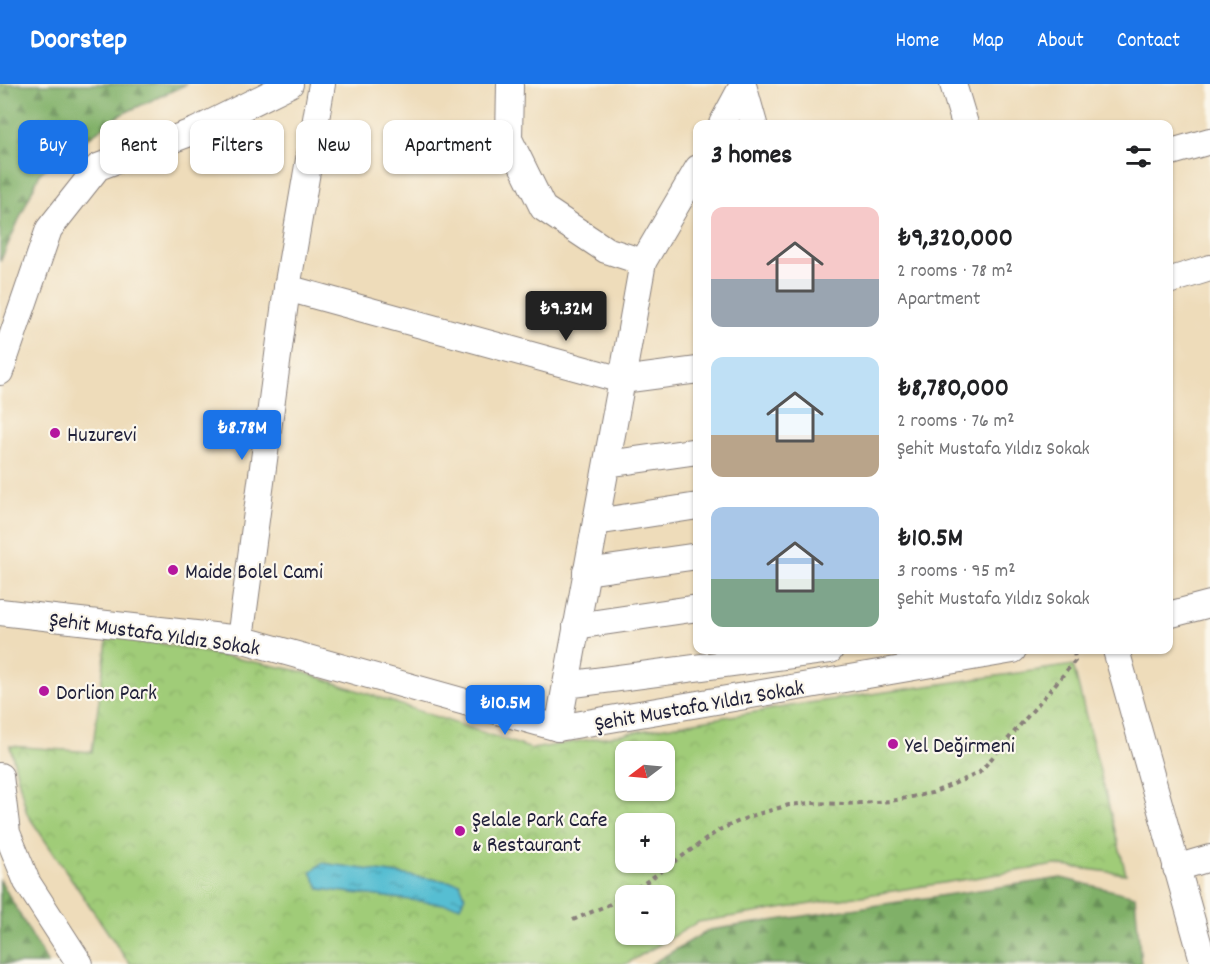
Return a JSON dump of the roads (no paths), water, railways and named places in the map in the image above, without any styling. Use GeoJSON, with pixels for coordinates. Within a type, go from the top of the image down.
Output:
{"type":"FeatureCollection","features":[{"type":"Feature","properties":{"kind":"street"},"geometry":{"type":"LineString","coordinates":[[0,372],[50,229],[98,167],[195,131],[290,84]]}},
{"type":"Feature","properties":{"kind":"street"},"geometry":{"type":"LineString","coordinates":[[240,639],[287,288],[322,84]]}},
{"type":"Feature","properties":{"kind":"street"},"geometry":{"type":"LineString","coordinates":[[510,84],[509,139],[543,208],[606,250],[643,261]]}},
{"type":"Feature","properties":{"kind":"street"},"geometry":{"type":"LineString","coordinates":[[724,120],[744,84]]}},
{"type":"Feature","properties":{"kind":"street"},"geometry":{"type":"LineString","coordinates":[[744,84],[753,120]]}},
{"type":"Feature","properties":{"kind":"street"},"geometry":{"type":"LineString","coordinates":[[953,84],[964,120]]}},
{"type":"Feature","properties":{"kind":"street"},"geometry":{"type":"LineString","coordinates":[[1173,152],[1210,141]]}},
{"type":"Feature","properties":{"kind":"street"},"geometry":{"type":"LineString","coordinates":[[558,728],[643,261],[693,176]]}},
{"type":"Feature","properties":{"kind":"street"},"geometry":{"type":"LineString","coordinates":[[1173,279],[1210,268]]}},
{"type":"Feature","properties":{"kind":"street"},"geometry":{"type":"LineString","coordinates":[[287,288],[622,380],[693,371]]}},
{"type":"Feature","properties":{"kind":"street"},"geometry":{"type":"LineString","coordinates":[[607,464],[693,451]]}},
{"type":"Feature","properties":{"kind":"street"},"geometry":{"type":"LineString","coordinates":[[596,522],[693,507]]}},
{"type":"Feature","properties":{"kind":"street"},"geometry":{"type":"LineString","coordinates":[[586,572],[693,557]]}},
{"type":"Feature","properties":{"kind":"street"},"geometry":{"type":"LineString","coordinates":[[1173,614],[1210,604]]}},
{"type":"Feature","properties":{"kind":"street"},"geometry":{"type":"LineString","coordinates":[[576,626],[693,609]]}},
{"type":"Feature","properties":{"kind":"street","name":"Şehit Mustafa Yıldız Sokak"},"geometry":{"type":"LineString","coordinates":[[0,612],[240,639],[558,728],[990,654]]}},
{"type":"Feature","properties":{"kind":"street"},"geometry":{"type":"LineString","coordinates":[[566,685],[800,654]]}},
{"type":"Feature","properties":{"kind":"street"},"geometry":{"type":"LineString","coordinates":[[1117,654],[1204,964]]}},
{"type":"Feature","properties":{"kind":"street"},"geometry":{"type":"LineString","coordinates":[[0,776],[7,833],[27,882],[80,964]]}},
{"type":"Feature","properties":{"kind":"street"},"geometry":{"type":"LineString","coordinates":[[1176,868],[1210,858]]}},
{"type":"Feature","properties":{"kind":"water"},"geometry":{"type":"Polygon","coordinates":[[[322,863],[460,883],[465,896],[460,906],[320,889],[311,872],[322,863]]]}},
{"type":"Feature","properties":{"kind":"place","name":"Huzurevi"},"geometry":{"type":"Point","coordinates":[55,433]}},
{"type":"Feature","properties":{"kind":"place","name":"Maide Bolel Cami"},"geometry":{"type":"Point","coordinates":[173,570]}},
{"type":"Feature","properties":{"kind":"place","name":"Dorlion Park"},"geometry":{"type":"Point","coordinates":[44,691]}},
{"type":"Feature","properties":{"kind":"place","name":"Yel Değirmeni"},"geometry":{"type":"Point","coordinates":[893,744]}},
{"type":"Feature","properties":{"kind":"place","name":"Şelale Park Cafe & Restaurant"},"geometry":{"type":"Point","coordinates":[460,831]}}]}
